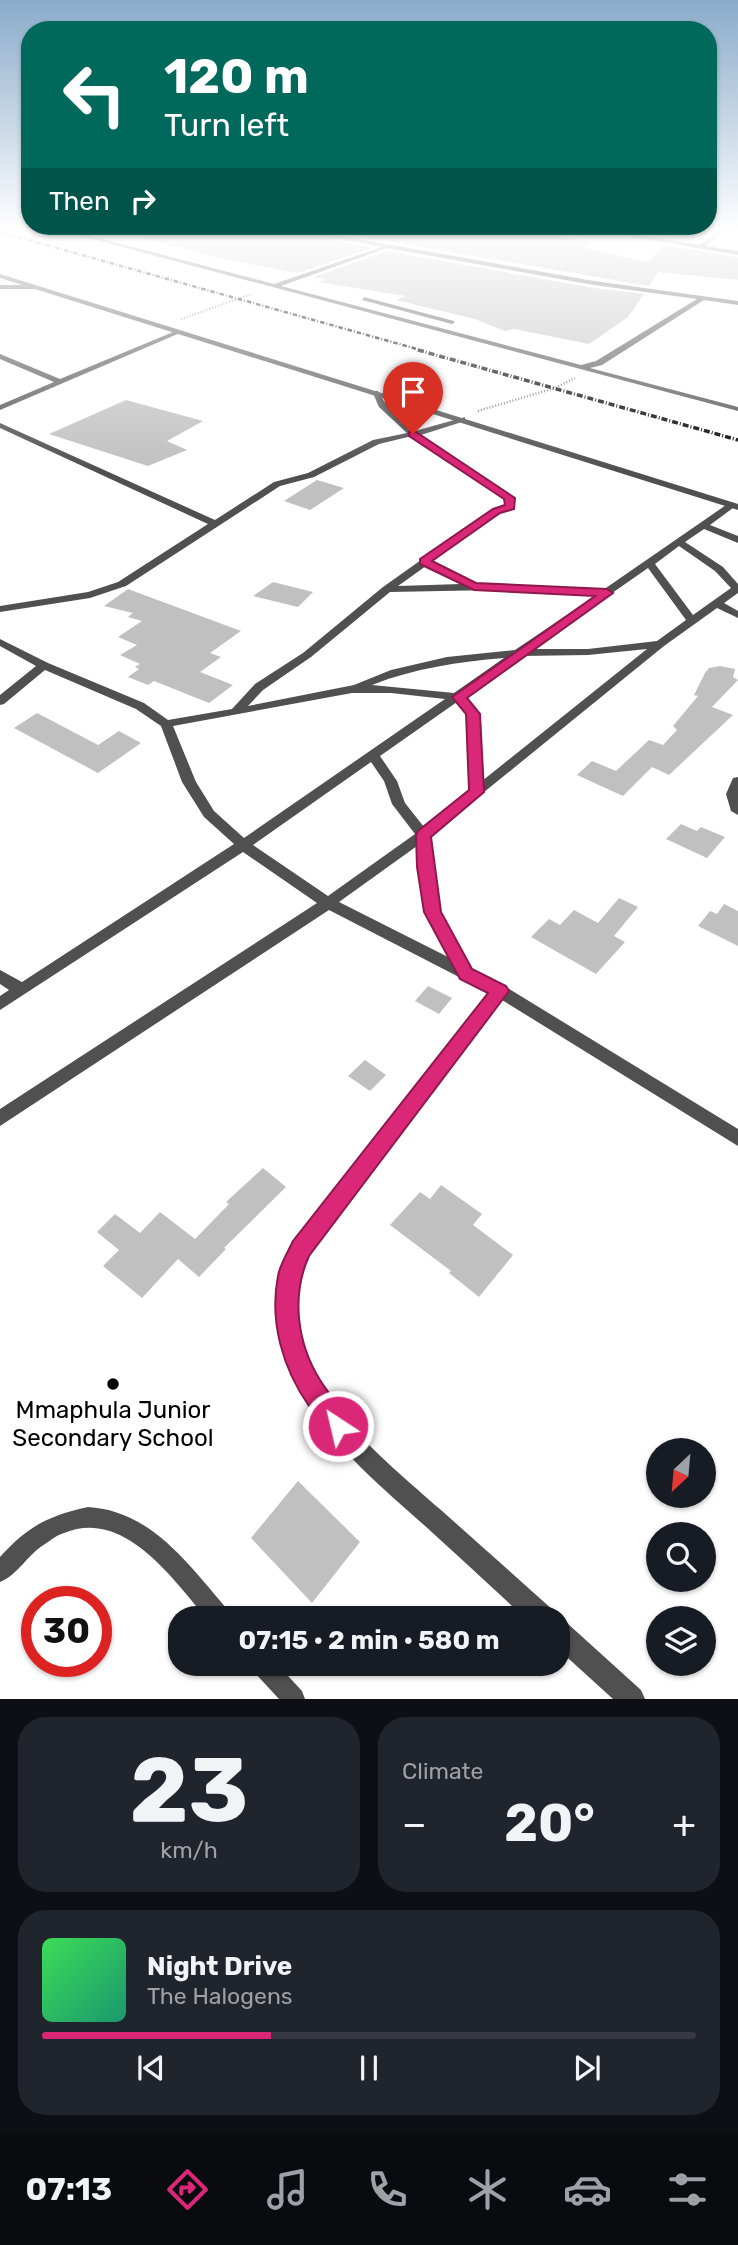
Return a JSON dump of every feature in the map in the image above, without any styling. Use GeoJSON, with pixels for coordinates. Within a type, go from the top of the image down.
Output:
{"type":"FeatureCollection","features":[{"type":"Feature","properties":{"kind":"street"},"geometry":{"type":"LineString","coordinates":[[110,310],[735,506]]}},
{"type":"Feature","properties":{"kind":"street"},"geometry":{"type":"LineString","coordinates":[[371,310],[586,365],[738,409]]}},
{"type":"Feature","properties":{"kind":"street"},"geometry":{"type":"LineString","coordinates":[[406,310],[454,323]]}},
{"type":"Feature","properties":{"kind":"street"},"geometry":{"type":"LineString","coordinates":[[586,365],[599,363],[683,310]]}},
{"type":"Feature","properties":{"kind":"street"},"geometry":{"type":"LineString","coordinates":[[0,408],[178,332]]}},
{"type":"Feature","properties":{"kind":"street"},"geometry":{"type":"LineString","coordinates":[[0,356],[60,382]]}},
{"type":"Feature","properties":{"kind":"street"},"geometry":{"type":"LineString","coordinates":[[599,363],[738,400]]}},
{"type":"Feature","properties":{"kind":"street"},"geometry":{"type":"LineString","coordinates":[[236,712],[259,687],[307,654],[424,561],[496,511],[510,506],[510,498],[413,434],[382,407],[374,393]]}},
{"type":"Feature","properties":{"kind":"street"},"geometry":{"type":"LineString","coordinates":[[0,609],[90,596],[122,584],[277,484],[311,475],[376,442],[462,419]]}},
{"type":"Feature","properties":{"kind":"street"},"geometry":{"type":"LineString","coordinates":[[0,425],[213,523]]}},
{"type":"Feature","properties":{"kind":"street"},"geometry":{"type":"LineString","coordinates":[[0,1004],[243,845],[679,542],[735,506]]}},
{"type":"Feature","properties":{"kind":"street"},"geometry":{"type":"LineString","coordinates":[[703,526],[738,540]]}},
{"type":"Feature","properties":{"kind":"street"},"geometry":{"type":"LineString","coordinates":[[0,1118],[328,903],[424,835],[660,644],[737,588],[712,563],[679,542]]}},
{"type":"Feature","properties":{"kind":"street"},"geometry":{"type":"LineString","coordinates":[[424,561],[474,586]]}},
{"type":"Feature","properties":{"kind":"street"},"geometry":{"type":"LineString","coordinates":[[649,563],[692,621]]}},
{"type":"Feature","properties":{"kind":"street"},"geometry":{"type":"LineString","coordinates":[[387,589],[474,586],[607,593]]}},
{"type":"Feature","properties":{"kind":"street"},"geometry":{"type":"LineString","coordinates":[[717,603],[738,615]]}},
{"type":"Feature","properties":{"kind":"street"},"geometry":{"type":"LineString","coordinates":[[0,642],[44,665],[140,706],[166,724],[189,782],[209,814],[243,845],[328,903],[500,991],[738,1138]]}},
{"type":"Feature","properties":{"kind":"street"},"geometry":{"type":"LineString","coordinates":[[166,724],[352,690],[425,664],[522,653],[587,652],[660,644]]}},
{"type":"Feature","properties":{"kind":"street"},"geometry":{"type":"LineString","coordinates":[[0,701],[44,665]]}},
{"type":"Feature","properties":{"kind":"street"},"geometry":{"type":"LineString","coordinates":[[352,690],[391,689],[459,697],[473,714],[476,792]]}},
{"type":"Feature","properties":{"kind":"street"},"geometry":{"type":"LineString","coordinates":[[373,756],[390,781],[399,804],[424,835],[425,867],[432,912],[466,974]]}},
{"type":"Feature","properties":{"kind":"street"},"geometry":{"type":"LineString","coordinates":[[738,781],[733,794],[738,811]]}},
{"type":"Feature","properties":{"kind":"street"},"geometry":{"type":"LineString","coordinates":[[0,976],[22,990]]}},
{"type":"Feature","properties":{"kind":"street"},"geometry":{"type":"LineString","coordinates":[[500,991],[301,1248],[289,1275],[286,1310],[292,1347],[311,1388],[352,1445],[530,1606]]}},
{"type":"Feature","properties":{"kind":"street"},"geometry":{"type":"LineString","coordinates":[[570,1643],[632,1699]]}},
{"type":"Feature","properties":{"kind":"lane"},"geometry":{"type":"LineString","coordinates":[[0,1572],[29,1542],[58,1523],[87,1516],[120,1522],[151,1541],[209,1606]]}},
{"type":"Feature","properties":{"kind":"lane"},"geometry":{"type":"LineString","coordinates":[[273,1676],[294,1699]]}},
{"type":"Feature","properties":{"kind":"path"},"geometry":{"type":"LineString","coordinates":[[166,328],[186,316],[203,310]]}},
{"type":"Feature","properties":{"kind":"path"},"geometry":{"type":"LineString","coordinates":[[462,419],[471,413],[564,385],[586,365]]}},
{"type":"Feature","properties":{"kind":"building"},"geometry":{"type":"Polygon","coordinates":[[[439,310],[633,310],[628,317],[589,344],[514,329],[505,331],[475,319],[439,310]]]}},
{"type":"Feature","properties":{"kind":"building"},"geometry":{"type":"Polygon","coordinates":[[[126,400],[203,421],[167,441],[187,450],[148,466],[49,434],[126,400]]]}},
{"type":"Feature","properties":{"kind":"building"},"geometry":{"type":"Polygon","coordinates":[[[317,480],[344,488],[310,510],[284,501],[317,480]]]}},
{"type":"Feature","properties":{"kind":"building"},"geometry":{"type":"Polygon","coordinates":[[[273,582],[313,592],[298,607],[253,596],[273,582]]]}},
{"type":"Feature","properties":{"kind":"building"},"geometry":{"type":"Polygon","coordinates":[[[128,589],[241,631],[210,653],[221,657],[200,672],[233,685],[209,703],[154,681],[148,685],[128,677],[139,669],[135,667],[140,664],[120,655],[137,645],[118,637],[142,621],[128,617],[133,613],[104,606],[128,589]]]}},
{"type":"Feature","properties":{"kind":"building"},"geometry":{"type":"Polygon","coordinates":[[[720,666],[735,669],[733,677],[738,680],[712,707],[733,715],[669,775],[652,767],[623,796],[577,775],[592,761],[616,771],[649,740],[663,745],[677,730],[673,726],[698,696],[694,695],[705,673],[709,668],[720,666]]]}},
{"type":"Feature","properties":{"kind":"building"},"geometry":{"type":"Polygon","coordinates":[[[37,713],[98,745],[119,731],[141,743],[98,773],[14,728],[37,713]]]}},
{"type":"Feature","properties":{"kind":"building"},"geometry":{"type":"Polygon","coordinates":[[[681,824],[697,831],[701,827],[725,837],[707,858],[666,839],[681,824]]]}},
{"type":"Feature","properties":{"kind":"building"},"geometry":{"type":"Polygon","coordinates":[[[619,898],[638,907],[614,936],[625,942],[596,974],[531,937],[549,919],[560,925],[574,910],[598,923],[619,898]]]}},
{"type":"Feature","properties":{"kind":"building"},"geometry":{"type":"Polygon","coordinates":[[[724,904],[738,911],[738,946],[698,926],[710,911],[717,914],[724,904]]]}},
{"type":"Feature","properties":{"kind":"building"},"geometry":{"type":"Polygon","coordinates":[[[428,986],[452,998],[439,1014],[415,1001],[428,986]]]}},
{"type":"Feature","properties":{"kind":"building"},"geometry":{"type":"Polygon","coordinates":[[[365,1060],[386,1075],[370,1091],[348,1076],[365,1060]]]}},
{"type":"Feature","properties":{"kind":"building"},"geometry":{"type":"Polygon","coordinates":[[[263,1168],[286,1187],[224,1248],[226,1249],[199,1277],[178,1259],[142,1298],[103,1266],[119,1250],[97,1232],[115,1214],[140,1233],[160,1212],[195,1239],[229,1204],[226,1202],[263,1168]]]}},
{"type":"Feature","properties":{"kind":"building"},"geometry":{"type":"Polygon","coordinates":[[[441,1185],[482,1214],[473,1225],[513,1255],[479,1297],[449,1273],[451,1271],[390,1225],[420,1192],[430,1199],[441,1185]]]}},
{"type":"Feature","properties":{"kind":"building"},"geometry":{"type":"Polygon","coordinates":[[[298,1481],[360,1542],[312,1603],[251,1538],[298,1481]]]}},
{"type":"Feature","properties":{"kind":"railway"},"geometry":{"type":"LineString","coordinates":[[279,310],[424,351]]}},
{"type":"Feature","properties":{"kind":"railway"},"geometry":{"type":"LineString","coordinates":[[418,350],[738,440]]}},
{"type":"Feature","properties":{"kind":"place","name":"Mmaphula Junior Secondary School"},"geometry":{"type":"Point","coordinates":[113,1384]}},
{"type":"Feature","properties":{"kind":"route"},"geometry":{"type":"LineString","coordinates":[[338,1426],[311,1388],[292,1347],[286,1310],[289,1275],[301,1248],[500,991],[466,974],[432,912],[425,867],[424,835],[476,792],[473,714],[459,697],[607,593],[474,586],[424,561],[496,511],[510,506],[510,498],[413,434]]}}]}
